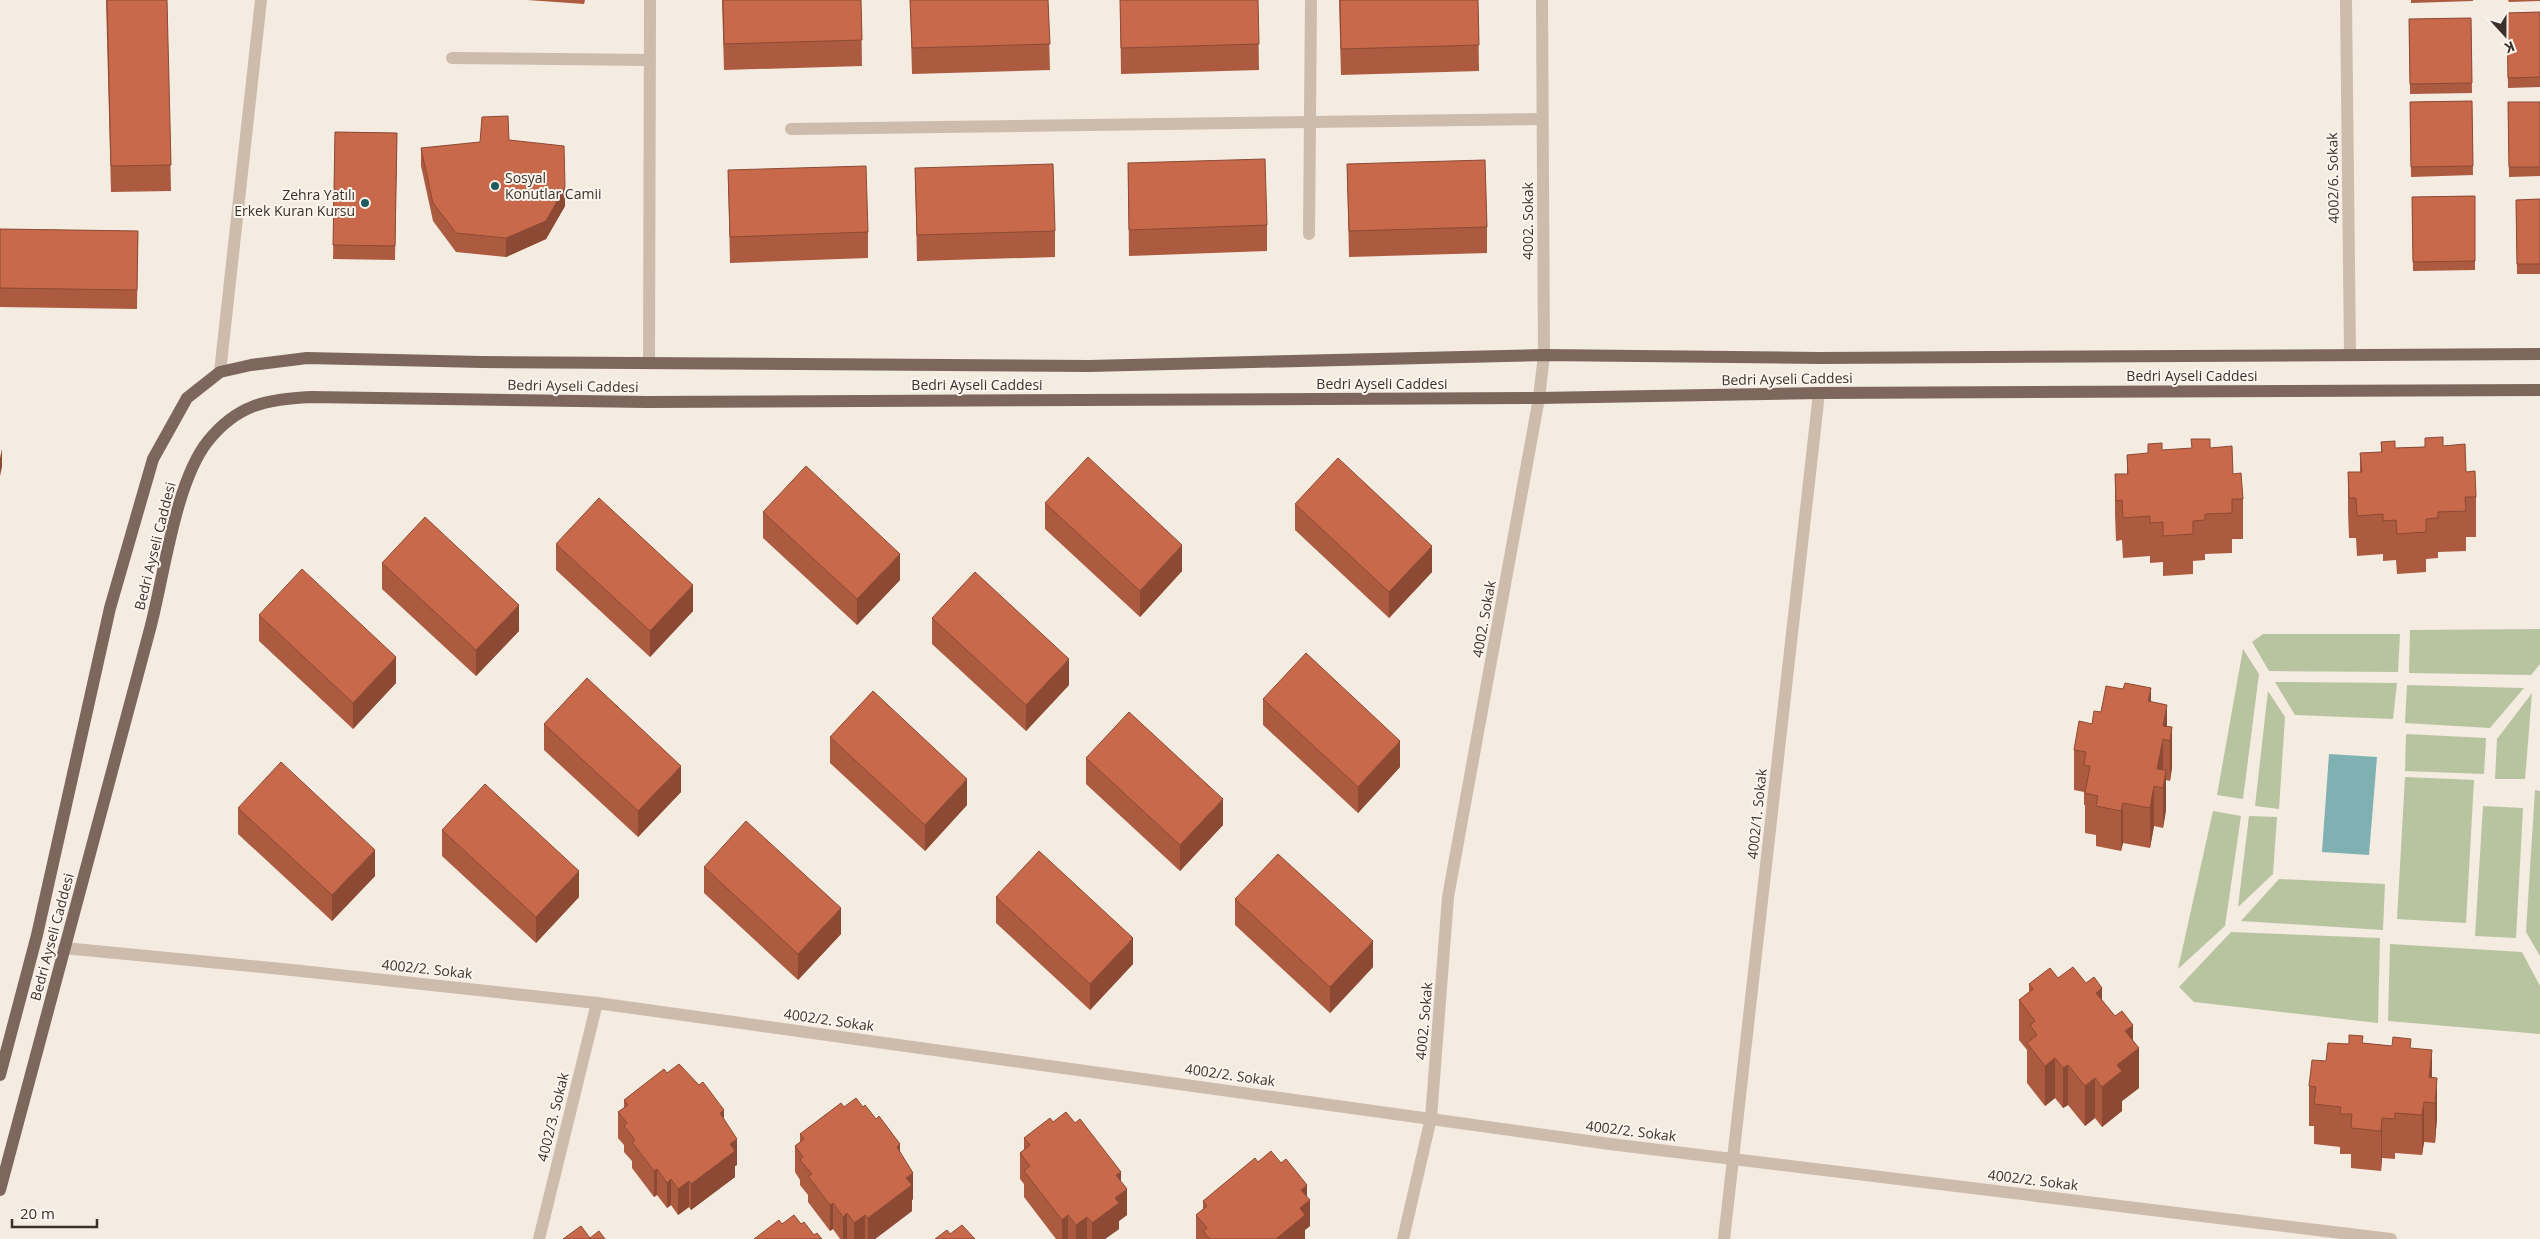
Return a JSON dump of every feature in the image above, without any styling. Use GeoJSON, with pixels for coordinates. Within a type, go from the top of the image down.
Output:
{"type":"FeatureCollection","features":[{"type":"Feature","properties":{"kind":"main road","name":"Bedri Ayseli Caddesi"},"geometry":{"type":"LineString","coordinates":[[0,1075],[37,935],[110,608],[153,459],[187,398],[220,372],[251,365],[307,358],[649,363],[1089,366],[1544,355],[1818,358],[2540,354]]}},
{"type":"Feature","properties":{"kind":"main road","name":"Bedri Ayseli Caddesi"},"geometry":{"type":"LineString","coordinates":[[0,1190],[153,619],[184,486],[207,442],[240,410],[278,398],[647,402],[1539,398],[1819,393],[2540,390]]}},
{"type":"Feature","properties":{"kind":"street"},"geometry":{"type":"LineString","coordinates":[[220,372],[261,0]]}},
{"type":"Feature","properties":{"kind":"street"},"geometry":{"type":"LineString","coordinates":[[649,363],[650,0]]}},
{"type":"Feature","properties":{"kind":"street"},"geometry":{"type":"LineString","coordinates":[[1309,234],[1311,0]]}},
{"type":"Feature","properties":{"kind":"street","name":"4002. Sokak"},"geometry":{"type":"LineString","coordinates":[[1403,1239],[1431,1118],[1448,897],[1539,398],[1544,355],[1542,0]]}},
{"type":"Feature","properties":{"kind":"street","name":"4002/6. Sokak"},"geometry":{"type":"LineString","coordinates":[[2346,0],[2350,355]]}},
{"type":"Feature","properties":{"kind":"street"},"geometry":{"type":"LineString","coordinates":[[452,58],[650,60]]}},
{"type":"Feature","properties":{"kind":"street"},"geometry":{"type":"LineString","coordinates":[[791,129],[1542,119]]}},
{"type":"Feature","properties":{"kind":"street","name":"4002/1. Sokak"},"geometry":{"type":"LineString","coordinates":[[1724,1239],[1819,393]]}},
{"type":"Feature","properties":{"kind":"street","name":"4002/2. Sokak"},"geometry":{"type":"LineString","coordinates":[[64,948],[302,971],[597,1003],[1610,1144],[2391,1239]]}},
{"type":"Feature","properties":{"kind":"street","name":"4002/3. Sokak"},"geometry":{"type":"LineString","coordinates":[[539,1239],[597,1003]]}},
{"type":"Feature","properties":{"kind":"green space"},"geometry":{"type":"Polygon","coordinates":[[[2540,629],[2540,664],[2531,675],[2409,673],[2410,630],[2540,629]]]}},
{"type":"Feature","properties":{"kind":"green space"},"geometry":{"type":"Polygon","coordinates":[[[2263,634],[2400,634],[2398,672],[2269,671],[2252,642],[2263,634]]]}},
{"type":"Feature","properties":{"kind":"green space"},"geometry":{"type":"Polygon","coordinates":[[[2243,649],[2259,674],[2243,799],[2217,795],[2243,649]]]}},
{"type":"Feature","properties":{"kind":"green space"},"geometry":{"type":"Polygon","coordinates":[[[2275,682],[2397,683],[2393,719],[2295,715],[2275,682]]]}},
{"type":"Feature","properties":{"kind":"green space"},"geometry":{"type":"Polygon","coordinates":[[[2407,685],[2524,688],[2490,728],[2405,723],[2407,685]]]}},
{"type":"Feature","properties":{"kind":"green space"},"geometry":{"type":"Polygon","coordinates":[[[2268,691],[2285,717],[2279,809],[2255,806],[2268,691]]]}},
{"type":"Feature","properties":{"kind":"green space"},"geometry":{"type":"Polygon","coordinates":[[[2532,693],[2525,779],[2495,779],[2497,739],[2532,693]]]}},
{"type":"Feature","properties":{"kind":"green space"},"geometry":{"type":"Polygon","coordinates":[[[2406,734],[2486,738],[2484,774],[2405,771],[2406,734]]]}},
{"type":"Feature","properties":{"kind":"green space"},"geometry":{"type":"Polygon","coordinates":[[[2405,777],[2474,780],[2466,923],[2397,919],[2405,777]]]}},
{"type":"Feature","properties":{"kind":"green space"},"geometry":{"type":"Polygon","coordinates":[[[2535,790],[2540,791],[2540,956],[2526,932],[2535,790]]]}},
{"type":"Feature","properties":{"kind":"green space"},"geometry":{"type":"Polygon","coordinates":[[[2483,806],[2523,808],[2516,938],[2475,936],[2483,806]]]}},
{"type":"Feature","properties":{"kind":"green space"},"geometry":{"type":"Polygon","coordinates":[[[2213,811],[2241,816],[2225,926],[2178,969],[2213,811]]]}},
{"type":"Feature","properties":{"kind":"green space"},"geometry":{"type":"Polygon","coordinates":[[[2249,816],[2277,817],[2273,874],[2238,907],[2249,816]]]}},
{"type":"Feature","properties":{"kind":"green space"},"geometry":{"type":"Polygon","coordinates":[[[2279,879],[2385,884],[2383,930],[2241,921],[2279,879]]]}},
{"type":"Feature","properties":{"kind":"green space"},"geometry":{"type":"Polygon","coordinates":[[[2231,932],[2380,938],[2378,1023],[2194,1002],[2179,987],[2231,932]]]}},
{"type":"Feature","properties":{"kind":"green space"},"geometry":{"type":"Polygon","coordinates":[[[2390,944],[2522,952],[2540,986],[2540,1034],[2388,1021],[2390,944]]]}},
{"type":"Feature","properties":{"kind":"water"},"geometry":{"type":"Polygon","coordinates":[[[2329,754],[2377,757],[2369,855],[2322,852],[2329,754]]]}},
{"type":"Feature","properties":{"kind":"building"},"geometry":{"type":"Polygon","coordinates":[[[107,0],[167,0],[171,165],[111,166],[107,0]]]}},
{"type":"Feature","properties":{"kind":"building"},"geometry":{"type":"Polygon","coordinates":[[[723,0],[861,0],[862,40],[724,44],[723,0]]]}},
{"type":"Feature","properties":{"kind":"building"},"geometry":{"type":"Polygon","coordinates":[[[910,0],[1048,0],[1050,44],[912,48],[910,0]]]}},
{"type":"Feature","properties":{"kind":"building"},"geometry":{"type":"Polygon","coordinates":[[[1120,0],[1258,0],[1259,44],[1121,48],[1120,0]]]}},
{"type":"Feature","properties":{"kind":"building"},"geometry":{"type":"Polygon","coordinates":[[[1340,0],[1478,0],[1479,45],[1341,49],[1340,0]]]}},
{"type":"Feature","properties":{"kind":"building"},"geometry":{"type":"Polygon","coordinates":[[[2540,12],[2540,77],[2508,78],[2507,13],[2540,12]]]}},
{"type":"Feature","properties":{"kind":"building"},"geometry":{"type":"Polygon","coordinates":[[[2471,18],[2472,83],[2410,84],[2409,19],[2471,18]]]}},
{"type":"Feature","properties":{"kind":"building"},"geometry":{"type":"Polygon","coordinates":[[[2472,101],[2473,166],[2411,167],[2410,102],[2472,101]]]}},
{"type":"Feature","properties":{"kind":"building"},"geometry":{"type":"Polygon","coordinates":[[[2508,102],[2540,102],[2540,167],[2509,167],[2508,102]]]}},
{"type":"Feature","properties":{"kind":"building","name":"Sosyal Konutlar Camii"},"geometry":{"type":"Polygon","coordinates":[[[508,116],[509,140],[564,146],[565,187],[546,221],[506,238],[456,233],[433,203],[421,148],[480,142],[482,117],[508,116]]]}},
{"type":"Feature","properties":{"kind":"building","name":"Zehra Yatılı Erkek Kuran Kursu"},"geometry":{"type":"Polygon","coordinates":[[[335,132],[397,133],[395,246],[333,245],[335,132]]]}},
{"type":"Feature","properties":{"kind":"building"},"geometry":{"type":"Polygon","coordinates":[[[1265,159],[1267,225],[1129,230],[1128,163],[1265,159]]]}},
{"type":"Feature","properties":{"kind":"building"},"geometry":{"type":"Polygon","coordinates":[[[1485,160],[1487,227],[1349,231],[1347,164],[1485,160]]]}},
{"type":"Feature","properties":{"kind":"building"},"geometry":{"type":"Polygon","coordinates":[[[1053,164],[1055,231],[917,235],[915,168],[1053,164]]]}},
{"type":"Feature","properties":{"kind":"building"},"geometry":{"type":"Polygon","coordinates":[[[866,166],[868,232],[730,237],[728,170],[866,166]]]}},
{"type":"Feature","properties":{"kind":"building"},"geometry":{"type":"Polygon","coordinates":[[[2475,196],[2475,261],[2413,262],[2412,197],[2475,196]]]}},
{"type":"Feature","properties":{"kind":"building"},"geometry":{"type":"Polygon","coordinates":[[[2540,199],[2540,264],[2517,264],[2516,200],[2540,199]]]}},
{"type":"Feature","properties":{"kind":"building"},"geometry":{"type":"Polygon","coordinates":[[[0,229],[138,231],[137,290],[0,288],[0,229]]]}},
{"type":"Feature","properties":{"kind":"building"},"geometry":{"type":"Polygon","coordinates":[[[2443,437],[2443,446],[2465,444],[2466,472],[2475,471],[2476,497],[2465,497],[2466,511],[2438,512],[2438,518],[2426,519],[2426,532],[2397,534],[2396,520],[2383,521],[2383,514],[2357,516],[2356,498],[2349,498],[2348,472],[2362,472],[2360,453],[2382,452],[2381,442],[2395,441],[2395,448],[2425,447],[2425,438],[2443,437]]]}},
{"type":"Feature","properties":{"kind":"building"},"geometry":{"type":"Polygon","coordinates":[[[2191,439],[2210,439],[2210,448],[2232,446],[2233,474],[2241,473],[2243,499],[2232,499],[2232,513],[2205,514],[2205,520],[2193,521],[2193,534],[2163,536],[2163,522],[2150,523],[2150,516],[2123,518],[2122,500],[2116,501],[2115,474],[2128,474],[2127,455],[2148,453],[2148,444],[2162,443],[2162,450],[2192,448],[2191,439]]]}},
{"type":"Feature","properties":{"kind":"building"},"geometry":{"type":"Polygon","coordinates":[[[1088,457],[1182,545],[1140,591],[1045,503],[1088,457]]]}},
{"type":"Feature","properties":{"kind":"building"},"geometry":{"type":"Polygon","coordinates":[[[1338,458],[1432,546],[1389,592],[1295,504],[1338,458]]]}},
{"type":"Feature","properties":{"kind":"building"},"geometry":{"type":"Polygon","coordinates":[[[806,466],[900,554],[857,599],[763,512],[806,466]]]}},
{"type":"Feature","properties":{"kind":"building"},"geometry":{"type":"Polygon","coordinates":[[[599,498],[693,585],[650,631],[556,544],[599,498]]]}},
{"type":"Feature","properties":{"kind":"building"},"geometry":{"type":"Polygon","coordinates":[[[425,517],[519,605],[476,650],[382,563],[425,517]]]}},
{"type":"Feature","properties":{"kind":"building"},"geometry":{"type":"Polygon","coordinates":[[[302,569],[396,657],[353,703],[259,615],[302,569]]]}},
{"type":"Feature","properties":{"kind":"building"},"geometry":{"type":"Polygon","coordinates":[[[975,572],[1069,659],[1026,705],[932,618],[975,572]]]}},
{"type":"Feature","properties":{"kind":"building"},"geometry":{"type":"Polygon","coordinates":[[[1306,653],[1400,741],[1358,787],[1263,699],[1306,653]]]}},
{"type":"Feature","properties":{"kind":"building"},"geometry":{"type":"Polygon","coordinates":[[[587,678],[681,766],[638,811],[544,724],[587,678]]]}},
{"type":"Feature","properties":{"kind":"building"},"geometry":{"type":"Polygon","coordinates":[[[2125,683],[2151,688],[2148,701],[2167,705],[2163,726],[2172,727],[2170,741],[2163,739],[2157,769],[2166,770],[2163,788],[2154,786],[2150,808],[2123,803],[2121,811],[2096,806],[2098,796],[2085,793],[2090,766],[2084,765],[2086,752],[2074,750],[2079,721],[2092,724],[2094,711],[2101,712],[2106,686],[2123,689],[2125,683]]]}},
{"type":"Feature","properties":{"kind":"building"},"geometry":{"type":"Polygon","coordinates":[[[873,691],[967,779],[925,825],[830,737],[873,691]]]}},
{"type":"Feature","properties":{"kind":"building"},"geometry":{"type":"Polygon","coordinates":[[[1129,712],[1223,799],[1180,845],[1086,758],[1129,712]]]}},
{"type":"Feature","properties":{"kind":"building"},"geometry":{"type":"Polygon","coordinates":[[[281,762],[375,850],[332,895],[238,808],[281,762]]]}},
{"type":"Feature","properties":{"kind":"building"},"geometry":{"type":"Polygon","coordinates":[[[485,784],[579,871],[536,917],[442,830],[485,784]]]}},
{"type":"Feature","properties":{"kind":"building"},"geometry":{"type":"Polygon","coordinates":[[[746,821],[841,908],[798,954],[704,867],[746,821]]]}},
{"type":"Feature","properties":{"kind":"building"},"geometry":{"type":"Polygon","coordinates":[[[1039,851],[1133,938],[1090,984],[996,897],[1039,851]]]}},
{"type":"Feature","properties":{"kind":"building"},"geometry":{"type":"Polygon","coordinates":[[[1278,854],[1373,941],[1330,987],[1235,899],[1278,854]]]}},
{"type":"Feature","properties":{"kind":"building"},"geometry":{"type":"Polygon","coordinates":[[[2073,967],[2086,983],[2094,977],[2102,988],[2096,993],[2115,1016],[2122,1011],[2133,1025],[2125,1031],[2139,1048],[2117,1065],[2122,1071],[2102,1087],[2095,1078],[2085,1086],[2068,1065],[2063,1068],[2055,1058],[2045,1066],[2027,1043],[2037,1035],[2030,1025],[2035,1021],[2019,1000],[2033,989],[2029,984],[2050,968],[2058,978],[2073,967]]]}},
{"type":"Feature","properties":{"kind":"building"},"geometry":{"type":"Polygon","coordinates":[[[2349,1035],[2363,1036],[2362,1043],[2392,1046],[2393,1037],[2411,1039],[2410,1048],[2432,1050],[2429,1077],[2437,1078],[2435,1103],[2424,1102],[2422,1115],[2395,1113],[2395,1119],[2382,1118],[2381,1131],[2351,1128],[2352,1114],[2340,1114],[2341,1107],[2314,1104],[2316,1087],[2309,1086],[2312,1060],[2326,1061],[2328,1043],[2349,1044],[2349,1035]]]}},
{"type":"Feature","properties":{"kind":"building"},"geometry":{"type":"Polygon","coordinates":[[[679,1064],[699,1085],[703,1082],[724,1110],[720,1113],[737,1139],[730,1144],[735,1151],[691,1184],[689,1181],[678,1189],[671,1179],[667,1183],[657,1169],[654,1171],[632,1142],[635,1140],[624,1126],[627,1123],[618,1112],[628,1105],[624,1100],[664,1069],[667,1073],[679,1064]]]}},
{"type":"Feature","properties":{"kind":"building"},"geometry":{"type":"Polygon","coordinates":[[[856,1098],[863,1107],[865,1105],[876,1119],[879,1116],[900,1144],[897,1147],[913,1173],[906,1178],[912,1185],[868,1218],[865,1215],[854,1223],[847,1213],[843,1217],[833,1203],[830,1205],[808,1176],[812,1174],[800,1160],[803,1157],[795,1146],[804,1139],[800,1134],[841,1103],[844,1107],[856,1098]]]}},
{"type":"Feature","properties":{"kind":"building"},"geometry":{"type":"Polygon","coordinates":[[[1066,1112],[1075,1123],[1080,1119],[1121,1172],[1116,1175],[1127,1189],[1115,1198],[1119,1203],[1092,1223],[1087,1217],[1076,1225],[1068,1215],[1062,1220],[1024,1171],[1030,1166],[1020,1153],[1030,1145],[1024,1138],[1050,1118],[1053,1122],[1066,1112]]]}},
{"type":"Feature","properties":{"kind":"building"},"geometry":{"type":"Polygon","coordinates":[[[1271,1151],[1281,1163],[1286,1159],[1307,1185],[1301,1190],[1310,1200],[1300,1208],[1305,1215],[1276,1239],[1210,1239],[1203,1231],[1207,1228],[1196,1215],[1207,1206],[1203,1201],[1255,1158],[1258,1162],[1271,1151]]]}},
{"type":"Feature","properties":{"kind":"building"},"geometry":{"type":"Polygon","coordinates":[[[794,1215],[801,1224],[804,1222],[814,1235],[817,1233],[822,1239],[754,1239],[779,1220],[782,1224],[794,1215]]]}},
{"type":"Feature","properties":{"kind":"building"},"geometry":{"type":"Polygon","coordinates":[[[962,1225],[975,1239],[935,1239],[947,1230],[950,1234],[962,1225]]]}},
{"type":"Feature","properties":{"kind":"building"},"geometry":{"type":"Polygon","coordinates":[[[581,1226],[590,1238],[599,1231],[605,1239],[563,1239],[581,1226]]]}},
{"type":"Feature","properties":{"kind":"place","name":"Sosyal Konutlar Camii"},"geometry":{"type":"Point","coordinates":[495,186]}},
{"type":"Feature","properties":{"kind":"place","name":"Zehra Yatılı Erkek Kuran Kursu"},"geometry":{"type":"Point","coordinates":[365,203]}}]}
